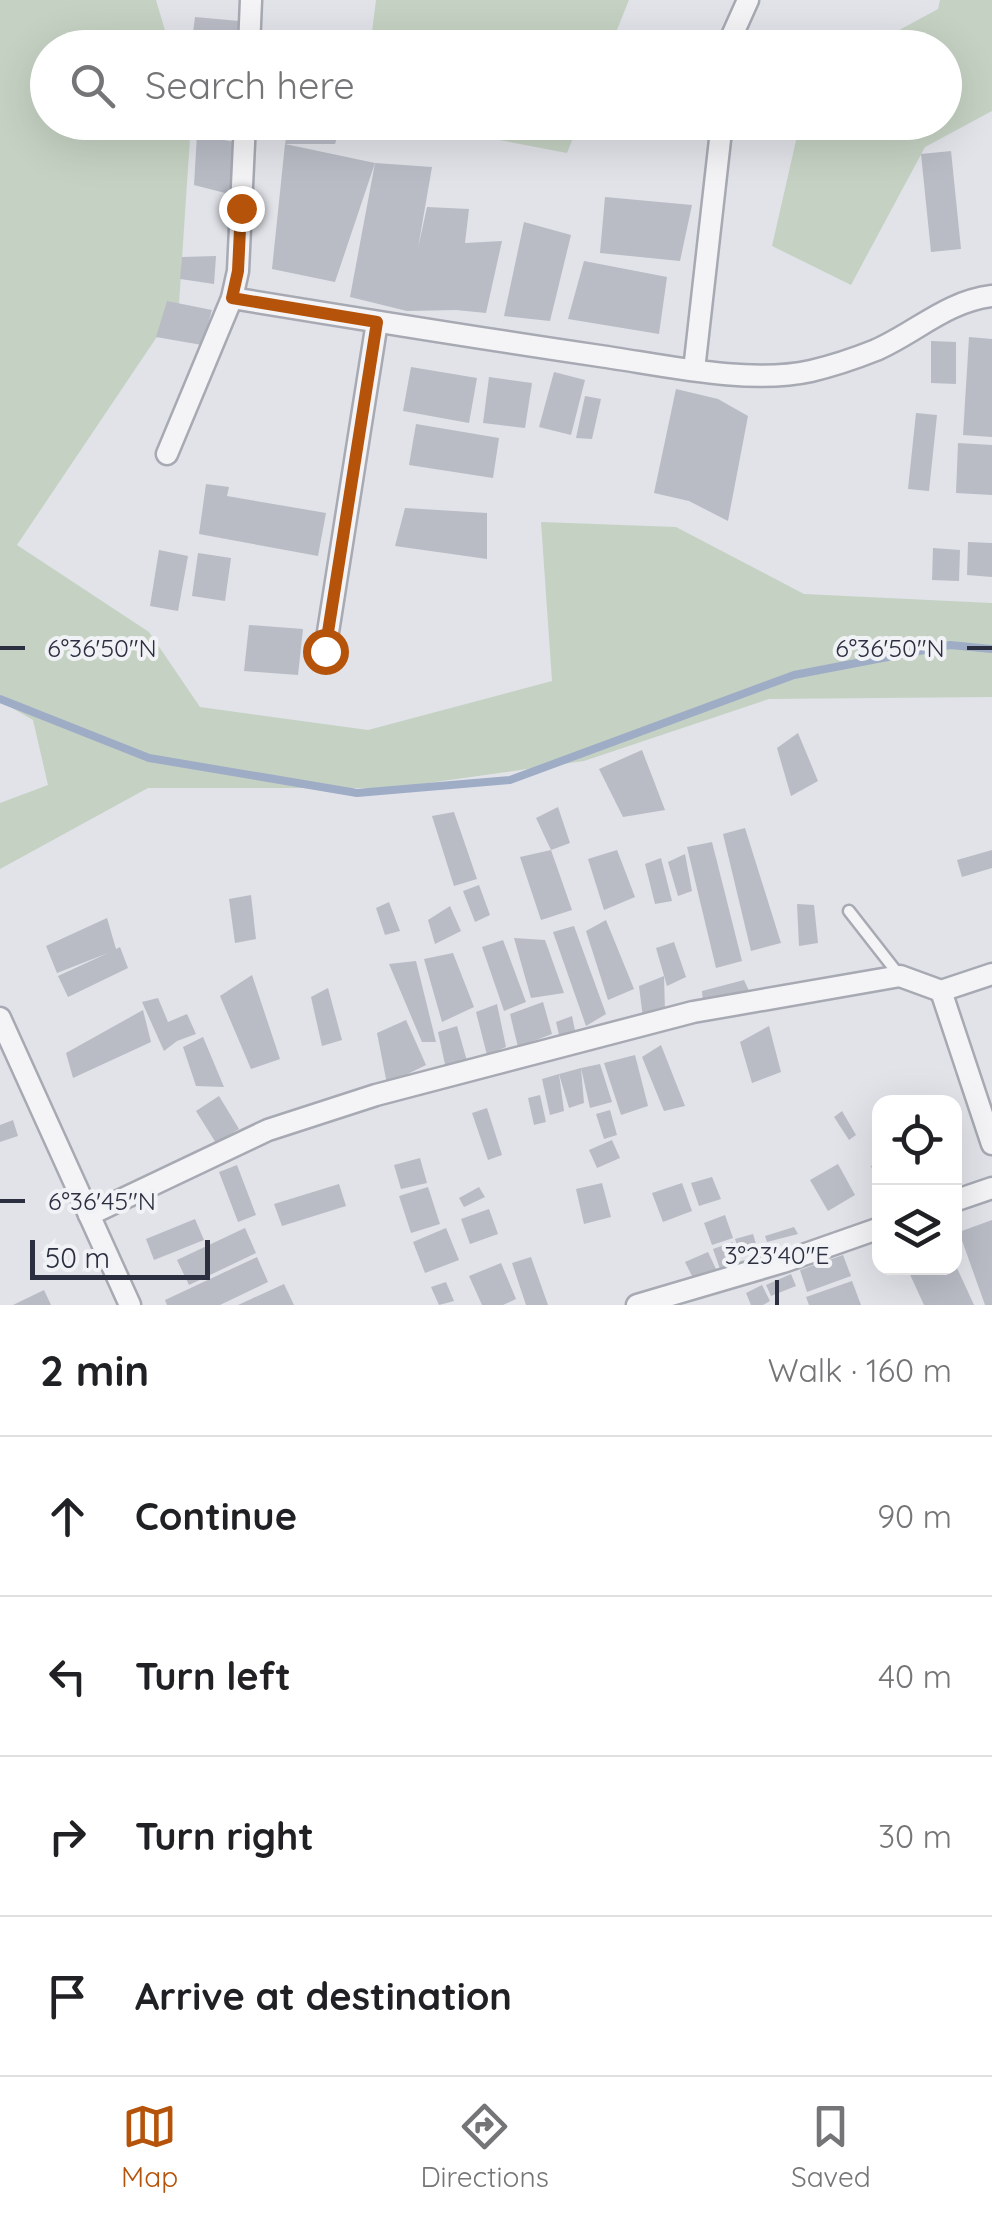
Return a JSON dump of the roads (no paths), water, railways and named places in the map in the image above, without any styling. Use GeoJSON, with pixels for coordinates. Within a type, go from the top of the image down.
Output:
{"type":"FeatureCollection","features":[{"type":"Feature","properties":{"kind":"street"},"geometry":{"type":"LineString","coordinates":[[249,30],[251,0]]}},
{"type":"Feature","properties":{"kind":"street"},"geometry":{"type":"LineString","coordinates":[[735,30],[748,0]]}},
{"type":"Feature","properties":{"kind":"street"},"geometry":{"type":"LineString","coordinates":[[167,454],[232,298],[238,271],[244,140]]}},
{"type":"Feature","properties":{"kind":"street"},"geometry":{"type":"LineString","coordinates":[[694,370],[720,140]]}},
{"type":"Feature","properties":{"kind":"street"},"geometry":{"type":"LineString","coordinates":[[232,298],[694,370],[758,376],[810,371],[876,350],[942,311],[992,296]]}},
{"type":"Feature","properties":{"kind":"street"},"geometry":{"type":"LineString","coordinates":[[325,651],[377,322]]}},
{"type":"Feature","properties":{"kind":"street"},"geometry":{"type":"LineString","coordinates":[[89,1215],[268,1130],[376,1095],[693,1012],[900,976],[940,990],[992,974]]}},
{"type":"Feature","properties":{"kind":"street"},"geometry":{"type":"LineString","coordinates":[[940,990],[992,1144]]}},
{"type":"Feature","properties":{"kind":"street"},"geometry":{"type":"LineString","coordinates":[[0,1018],[130,1305]]}},
{"type":"Feature","properties":{"kind":"street"},"geometry":{"type":"LineString","coordinates":[[962,1198],[992,1188]]}},
{"type":"Feature","properties":{"kind":"street"},"geometry":{"type":"LineString","coordinates":[[637,1305],[872,1231]]}},
{"type":"Feature","properties":{"kind":"lane"},"geometry":{"type":"LineString","coordinates":[[849,911],[900,976]]}},
{"type":"Feature","properties":{"kind":"waterway"},"geometry":{"type":"LineString","coordinates":[[0,699],[149,758],[357,793],[510,780],[794,675],[950,645],[992,649]]}}]}
